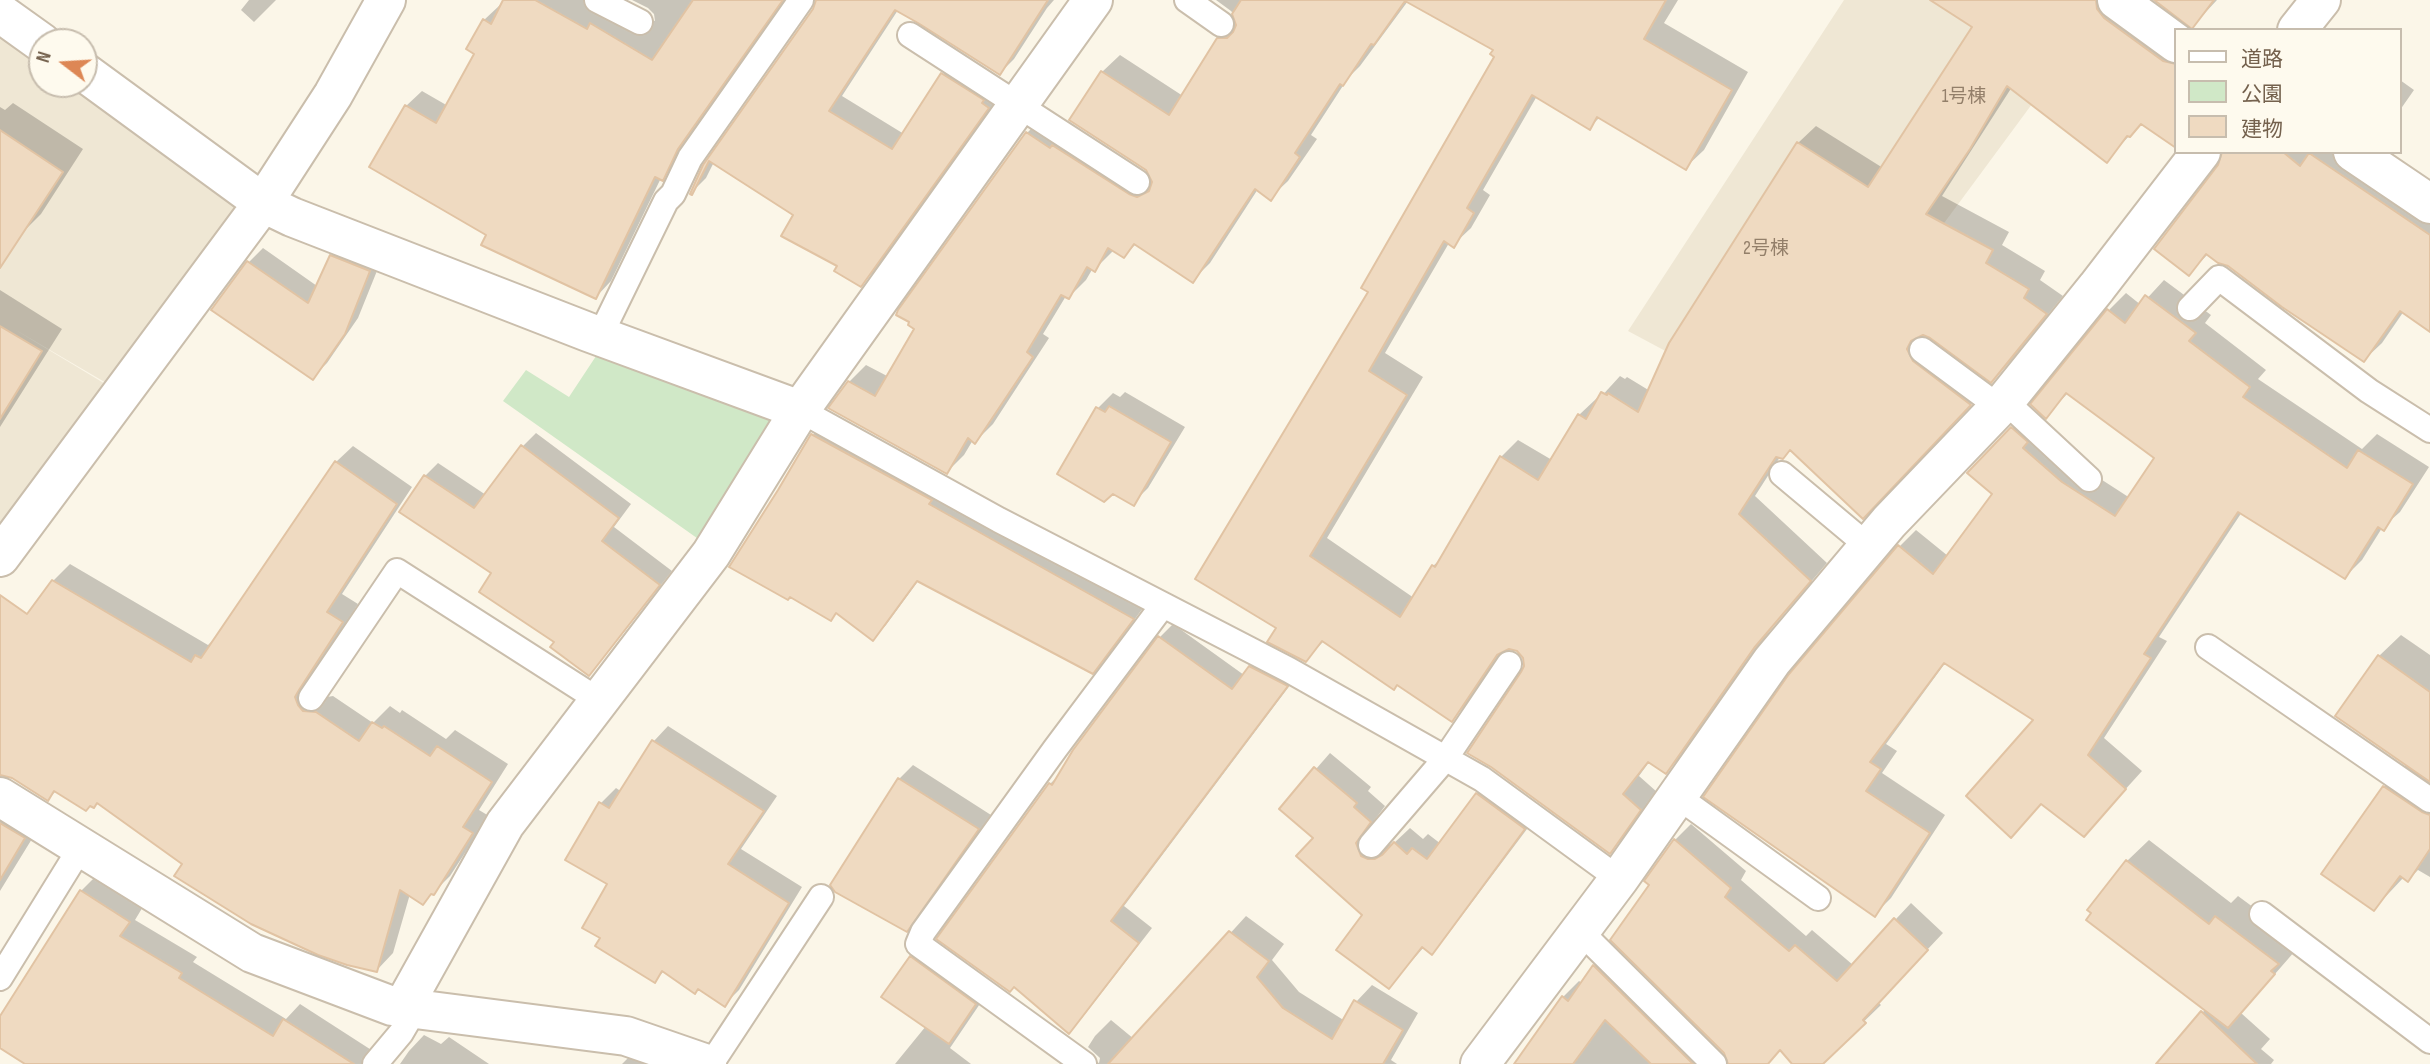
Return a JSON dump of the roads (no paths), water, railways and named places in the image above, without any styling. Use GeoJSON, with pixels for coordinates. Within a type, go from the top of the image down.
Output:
{"type":"FeatureCollection","features":[{"type":"Feature","properties":{"kind":"street"},"geometry":{"type":"LineString","coordinates":[[0,557],[263,203],[333,95],[386,0]]}},
{"type":"Feature","properties":{"kind":"street"},"geometry":{"type":"LineString","coordinates":[[409,1008],[505,824],[711,554],[800,410],[1093,0]]}},
{"type":"Feature","properties":{"kind":"street"},"geometry":{"type":"LineString","coordinates":[[2117,0],[2174,42]]}},
{"type":"Feature","properties":{"kind":"street"},"geometry":{"type":"LineString","coordinates":[[2299,28],[2321,0]]}},
{"type":"Feature","properties":{"kind":"street"},"geometry":{"type":"LineString","coordinates":[[0,13],[28,33]]}},
{"type":"Feature","properties":{"kind":"street"},"geometry":{"type":"LineString","coordinates":[[98,82],[263,203],[292,217],[800,410]]}},
{"type":"Feature","properties":{"kind":"street"},"geometry":{"type":"LineString","coordinates":[[1480,1064],[1619,879],[1773,661],[1868,546],[2002,404],[2199,154]]}},
{"type":"Feature","properties":{"kind":"street"},"geometry":{"type":"LineString","coordinates":[[2356,154],[2430,204]]}},
{"type":"Feature","properties":{"kind":"street"},"geometry":{"type":"LineString","coordinates":[[0,797],[252,953],[392,1006],[626,1036],[709,1064]]}},
{"type":"Feature","properties":{"kind":"lane"},"geometry":{"type":"LineString","coordinates":[[597,0],[639,22]]}},
{"type":"Feature","properties":{"kind":"lane"},"geometry":{"type":"LineString","coordinates":[[600,336],[690,158],[802,0]]}},
{"type":"Feature","properties":{"kind":"lane"},"geometry":{"type":"LineString","coordinates":[[1187,0],[1221,24]]}},
{"type":"Feature","properties":{"kind":"lane"},"geometry":{"type":"LineString","coordinates":[[910,35],[1137,182]]}},
{"type":"Feature","properties":{"kind":"lane"},"geometry":{"type":"LineString","coordinates":[[2190,308],[2219,278],[2369,391],[2430,430]]}},
{"type":"Feature","properties":{"kind":"lane"},"geometry":{"type":"LineString","coordinates":[[1922,350],[2002,404],[2089,480]]}},
{"type":"Feature","properties":{"kind":"lane"},"geometry":{"type":"LineString","coordinates":[[800,410],[999,520],[1289,670],[1482,779],[1619,879]]}},
{"type":"Feature","properties":{"kind":"lane"},"geometry":{"type":"LineString","coordinates":[[1782,474],[1868,546]]}},
{"type":"Feature","properties":{"kind":"lane"},"geometry":{"type":"LineString","coordinates":[[311,698],[397,571],[600,701]]}},
{"type":"Feature","properties":{"kind":"lane"},"geometry":{"type":"LineString","coordinates":[[1084,1064],[918,944],[923,932],[1055,749],[1163,606]]}},
{"type":"Feature","properties":{"kind":"lane"},"geometry":{"type":"LineString","coordinates":[[2208,647],[2430,800]]}},
{"type":"Feature","properties":{"kind":"lane"},"geometry":{"type":"LineString","coordinates":[[1371,845],[1445,759],[1509,664]]}},
{"type":"Feature","properties":{"kind":"lane"},"geometry":{"type":"LineString","coordinates":[[1677,796],[1818,898]]}},
{"type":"Feature","properties":{"kind":"lane"},"geometry":{"type":"LineString","coordinates":[[0,978],[81,847]]}},
{"type":"Feature","properties":{"kind":"lane"},"geometry":{"type":"LineString","coordinates":[[709,1064],[821,897]]}},
{"type":"Feature","properties":{"kind":"lane"},"geometry":{"type":"LineString","coordinates":[[2262,914],[2430,1041]]}},
{"type":"Feature","properties":{"kind":"lane"},"geometry":{"type":"LineString","coordinates":[[1580,931],[1714,1064]]}},
{"type":"Feature","properties":{"kind":"lane"},"geometry":{"type":"LineString","coordinates":[[375,1064],[401,1033],[409,1008]]}}]}
